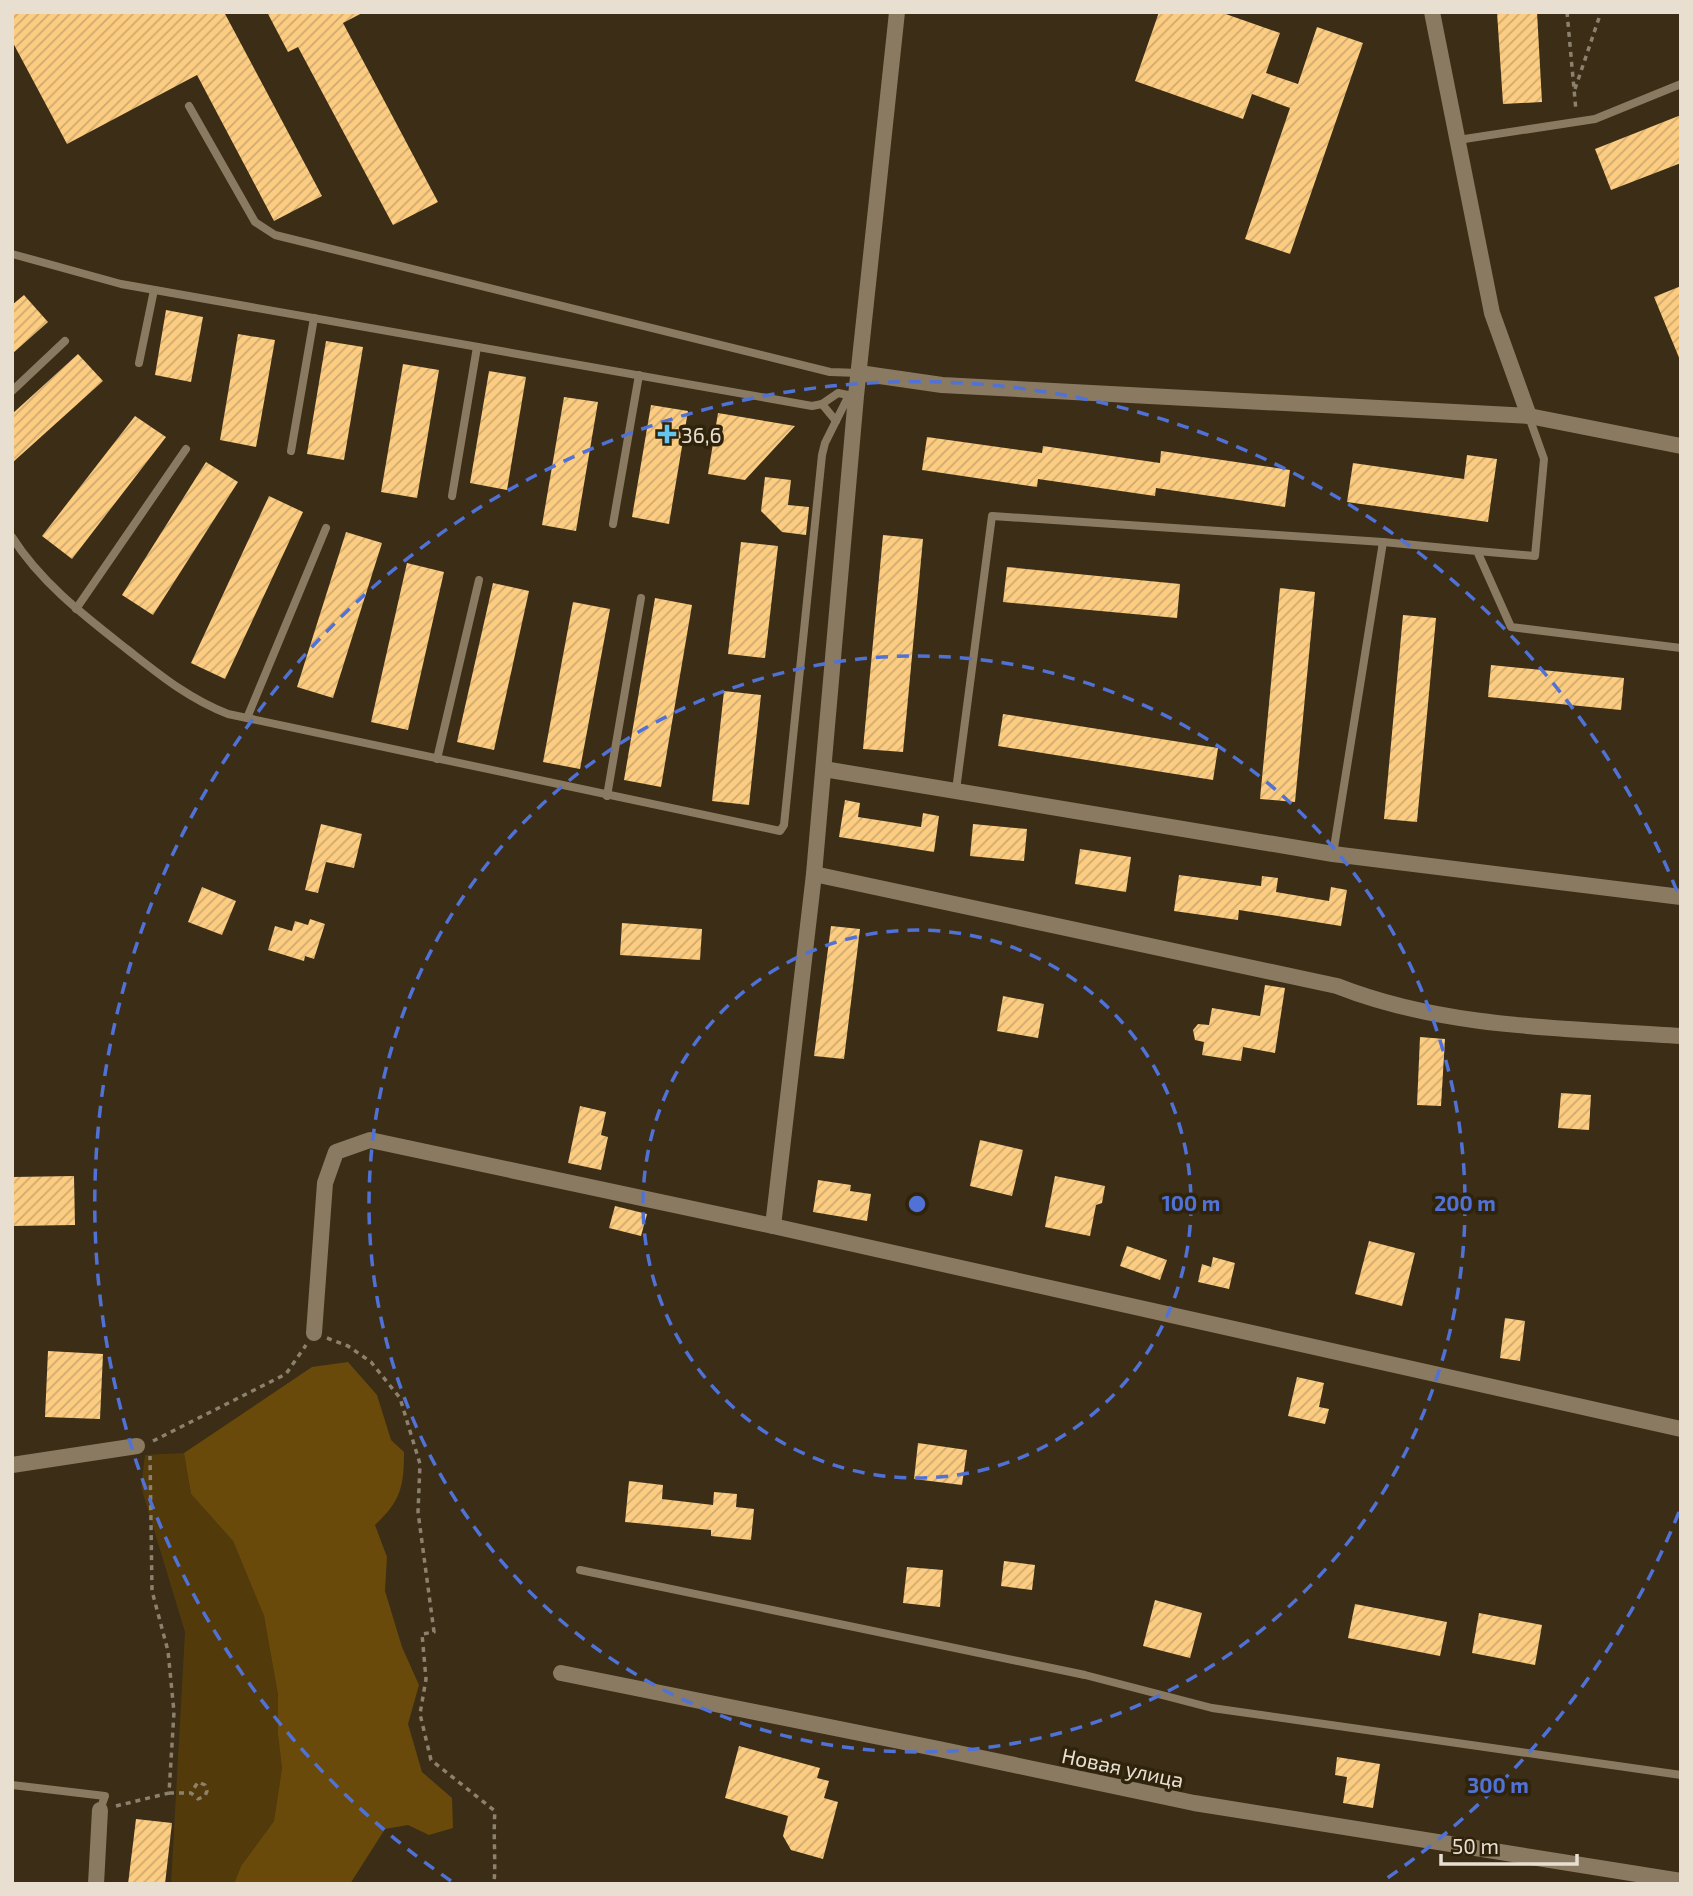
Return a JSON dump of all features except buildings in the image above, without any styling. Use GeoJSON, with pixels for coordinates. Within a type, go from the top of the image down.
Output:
{"type":"FeatureCollection","features":[{"type":"Feature","properties":{"kind":"street"},"geometry":{"type":"LineString","coordinates":[[773,1226],[814,874],[853,396],[859,373],[897,12]]}},
{"type":"Feature","properties":{"kind":"street"},"geometry":{"type":"LineString","coordinates":[[1432,12],[1492,313],[1529,416]]}},
{"type":"Feature","properties":{"kind":"street"},"geometry":{"type":"LineString","coordinates":[[859,373],[942,385],[1529,416],[1681,446]]}},
{"type":"Feature","properties":{"kind":"street"},"geometry":{"type":"LineString","coordinates":[[824,769],[1333,854],[1681,897]]}},
{"type":"Feature","properties":{"kind":"street"},"geometry":{"type":"LineString","coordinates":[[814,874],[1337,986],[1359,995],[1459,1020],[1681,1036]]}},
{"type":"Feature","properties":{"kind":"street"},"geometry":{"type":"LineString","coordinates":[[314,1333],[324,1183],[336,1152],[370,1140],[773,1226],[1681,1429]]}},
{"type":"Feature","properties":{"kind":"street"},"geometry":{"type":"LineString","coordinates":[[12,1465],[144,1451]]}},
{"type":"Feature","properties":{"kind":"street","name":"Новая улица"},"geometry":{"type":"LineString","coordinates":[[561,1673],[1194,1803],[1681,1881]]}},
{"type":"Feature","properties":{"kind":"street"},"geometry":{"type":"LineString","coordinates":[[96,1884],[100,1810]]}},
{"type":"Feature","properties":{"kind":"lane"},"geometry":{"type":"LineString","coordinates":[[1457,140],[1595,120],[1681,84]]}},
{"type":"Feature","properties":{"kind":"lane"},"geometry":{"type":"LineString","coordinates":[[190,106],[255,222],[275,235],[830,372],[859,373]]}},
{"type":"Feature","properties":{"kind":"lane"},"geometry":{"type":"LineString","coordinates":[[12,254],[121,284],[812,406],[822,404],[838,393],[853,396],[836,421],[822,455],[783,829],[774,831],[247,718],[205,705],[183,692],[76,609],[23,554],[12,537]]}},
{"type":"Feature","properties":{"kind":"lane"},"geometry":{"type":"LineString","coordinates":[[139,362],[154,290]]}},
{"type":"Feature","properties":{"kind":"lane"},"geometry":{"type":"LineString","coordinates":[[291,451],[314,318]]}},
{"type":"Feature","properties":{"kind":"lane"},"geometry":{"type":"LineString","coordinates":[[12,391],[65,341]]}},
{"type":"Feature","properties":{"kind":"lane"},"geometry":{"type":"LineString","coordinates":[[452,496],[477,347]]}},
{"type":"Feature","properties":{"kind":"lane"},"geometry":{"type":"LineString","coordinates":[[613,524],[639,375]]}},
{"type":"Feature","properties":{"kind":"lane"},"geometry":{"type":"LineString","coordinates":[[822,404],[836,421]]}},
{"type":"Feature","properties":{"kind":"lane"},"geometry":{"type":"LineString","coordinates":[[956,790],[992,516],[1382,542],[1535,556],[1544,459],[1529,416]]}},
{"type":"Feature","properties":{"kind":"lane"},"geometry":{"type":"LineString","coordinates":[[76,609],[186,449]]}},
{"type":"Feature","properties":{"kind":"lane"},"geometry":{"type":"LineString","coordinates":[[247,718],[326,528]]}},
{"type":"Feature","properties":{"kind":"lane"},"geometry":{"type":"LineString","coordinates":[[1333,854],[1382,542]]}},
{"type":"Feature","properties":{"kind":"lane"},"geometry":{"type":"LineString","coordinates":[[1477,551],[1511,627],[1681,648]]}},
{"type":"Feature","properties":{"kind":"lane"},"geometry":{"type":"LineString","coordinates":[[437,759],[479,580]]}},
{"type":"Feature","properties":{"kind":"lane"},"geometry":{"type":"LineString","coordinates":[[607,796],[641,598]]}},
{"type":"Feature","properties":{"kind":"lane"},"geometry":{"type":"LineString","coordinates":[[580,1570],[1085,1675],[1212,1708],[1681,1775]]}},
{"type":"Feature","properties":{"kind":"lane"},"geometry":{"type":"LineString","coordinates":[[12,1785],[105,1796],[100,1810]]}},
{"type":"Feature","properties":{"kind":"path"},"geometry":{"type":"LineString","coordinates":[[1567,12],[1577,122]]}},
{"type":"Feature","properties":{"kind":"path"},"geometry":{"type":"LineString","coordinates":[[1574,91],[1601,12]]}},
{"type":"Feature","properties":{"kind":"path"},"geometry":{"type":"LineString","coordinates":[[169,1793],[174,1712],[168,1651],[152,1591],[144,1451],[151,1442],[286,1374],[314,1333],[348,1346],[371,1362],[400,1398],[408,1420],[420,1464],[418,1512],[433,1632],[422,1634],[426,1679],[420,1714],[430,1760],[495,1811],[494,1884]]}},
{"type":"Feature","properties":{"kind":"path"},"geometry":{"type":"LineString","coordinates":[[100,1810],[169,1793],[191,1793],[198,1799],[205,1796],[205,1784],[198,1782],[191,1793]]}},
{"type":"Feature","properties":{"kind":"shaded area"},"geometry":{"type":"Polygon","coordinates":[[[348,1362],[377,1395],[391,1440],[404,1452],[402,1484],[396,1500],[375,1525],[387,1557],[385,1591],[402,1647],[419,1685],[408,1724],[422,1772],[452,1798],[453,1828],[429,1835],[408,1825],[385,1829],[350,1884],[234,1884],[241,1866],[274,1821],[282,1768],[278,1735],[278,1695],[264,1616],[233,1541],[191,1494],[184,1453],[312,1367],[348,1362]]]}},
{"type":"Feature","properties":{"kind":"shaded area"},"geometry":{"type":"Polygon","coordinates":[[[184,1453],[191,1494],[233,1541],[264,1616],[278,1695],[278,1735],[282,1768],[274,1821],[241,1866],[234,1884],[171,1884],[185,1632],[141,1487],[145,1455],[184,1453]]]}},
{"type":"Feature","properties":{"kind":"place","name":"36,6"},"geometry":{"type":"Point","coordinates":[667,434]}}]}
